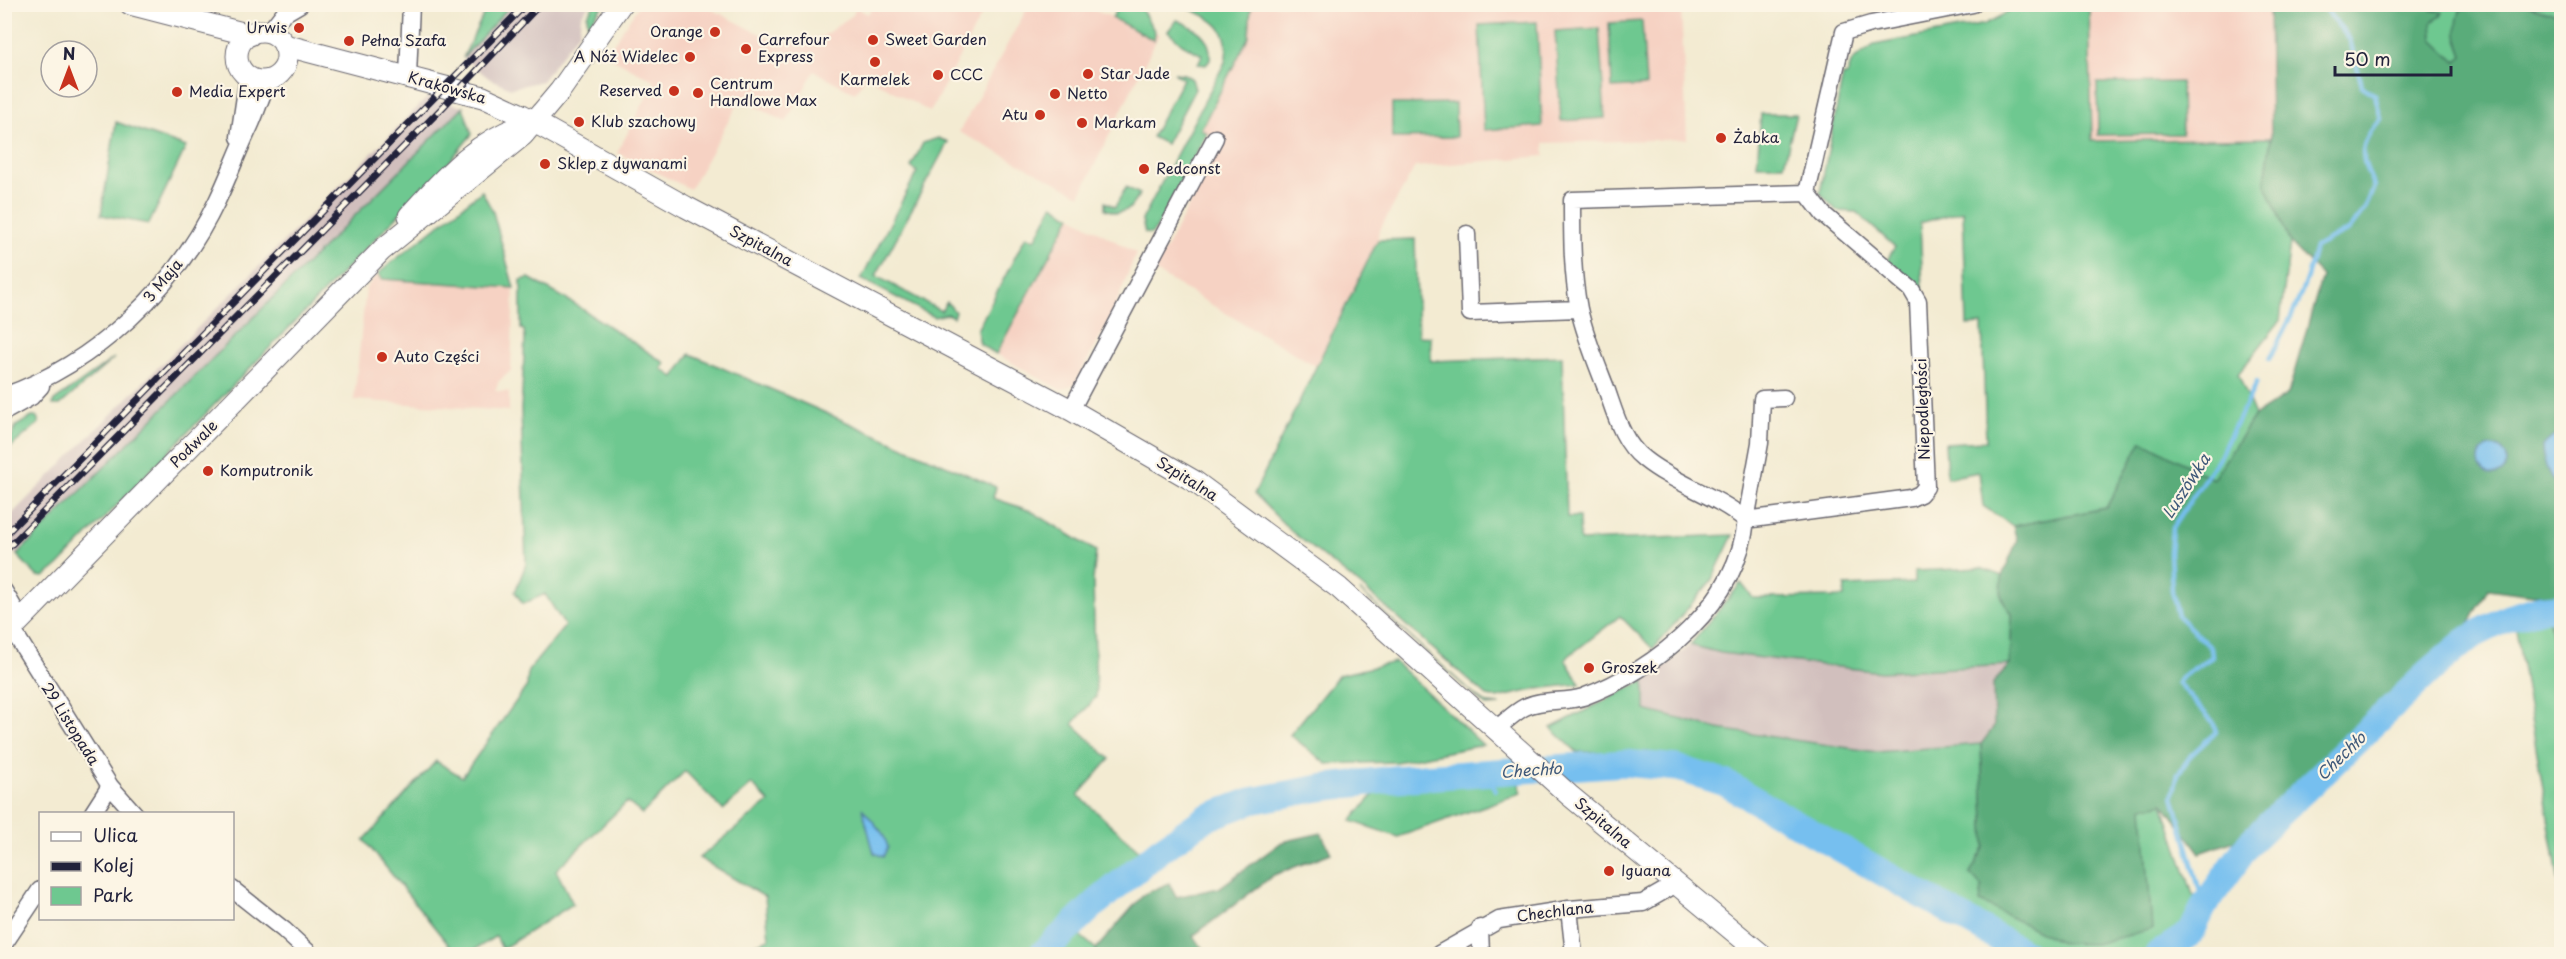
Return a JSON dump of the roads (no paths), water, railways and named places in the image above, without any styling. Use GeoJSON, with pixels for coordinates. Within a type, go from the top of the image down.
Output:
{"type":"FeatureCollection","features":[{"type":"Feature","properties":{"kind":"street","name":"Krakowska"},"geometry":{"type":"LineString","coordinates":[[130,4],[268,37],[357,65],[408,76],[483,97],[533,122]]}},
{"type":"Feature","properties":{"kind":"street"},"geometry":{"type":"LineString","coordinates":[[268,37],[287,56],[277,74],[261,81],[248,76],[241,69],[237,54],[239,46],[268,37],[283,14],[300,4]]}},
{"type":"Feature","properties":{"kind":"street"},"geometry":{"type":"LineString","coordinates":[[408,76],[411,4]]}},
{"type":"Feature","properties":{"kind":"street"},"geometry":{"type":"LineString","coordinates":[[533,122],[560,92],[621,4]]}},
{"type":"Feature","properties":{"kind":"street"},"geometry":{"type":"LineString","coordinates":[[1746,520],[1733,509],[1658,469],[1630,447],[1595,359],[1579,309],[1573,254],[1572,200],[1807,193],[1844,32],[1871,24],[1973,4]]}},
{"type":"Feature","properties":{"kind":"street","name":"Krakowska"},"geometry":{"type":"LineString","coordinates":[[277,74],[357,65]]}},
{"type":"Feature","properties":{"kind":"street","name":"3 Maja"},"geometry":{"type":"LineString","coordinates":[[4,412],[31,397],[45,381],[112,333],[168,278],[204,225],[225,184],[238,147],[277,74]]}},
{"type":"Feature","properties":{"kind":"street","name":"3 Maja"},"geometry":{"type":"LineString","coordinates":[[238,147],[248,76]]}},
{"type":"Feature","properties":{"kind":"street","name":"Podwale"},"geometry":{"type":"LineString","coordinates":[[13,629],[382,250],[402,223],[452,170],[500,132],[533,122]]}},
{"type":"Feature","properties":{"kind":"street","name":"Szpitalna"},"geometry":{"type":"LineString","coordinates":[[533,122],[686,207],[1071,410],[1194,481],[1306,562],[1357,603],[1569,795],[1761,954]]}},
{"type":"Feature","properties":{"kind":"street"},"geometry":{"type":"LineString","coordinates":[[1071,410],[1215,138]]}},
{"type":"Feature","properties":{"kind":"street","name":"Niepodległości"},"geometry":{"type":"LineString","coordinates":[[1746,520],[1911,498],[1920,494],[1926,487],[1917,301],[1911,289],[1823,214],[1807,193]]}},
{"type":"Feature","properties":{"kind":"street"},"geometry":{"type":"LineString","coordinates":[[1467,234],[1470,313],[1579,309]]}},
{"type":"Feature","properties":{"kind":"street","name":"3 Maja"},"geometry":{"type":"LineString","coordinates":[[4,396],[45,381]]}},
{"type":"Feature","properties":{"kind":"street"},"geometry":{"type":"LineString","coordinates":[[1496,729],[1524,707],[1580,698],[1659,657],[1697,620],[1726,584],[1744,539],[1760,443],[1762,399],[1784,398]]}},
{"type":"Feature","properties":{"kind":"street","name":"29 Listopada"},"geometry":{"type":"LineString","coordinates":[[4,591],[13,629],[110,786],[134,812]]}},
{"type":"Feature","properties":{"kind":"street"},"geometry":{"type":"LineString","coordinates":[[93,812],[110,786]]}},
{"type":"Feature","properties":{"kind":"street","name":"Chechlana"},"geometry":{"type":"LineString","coordinates":[[1439,954],[1480,928],[1498,920],[1569,909],[1643,903],[1676,884]]}},
{"type":"Feature","properties":{"kind":"street"},"geometry":{"type":"LineString","coordinates":[[234,891],[285,930],[310,954]]}},
{"type":"Feature","properties":{"kind":"street"},"geometry":{"type":"LineString","coordinates":[[4,944],[39,892]]}},
{"type":"Feature","properties":{"kind":"street"},"geometry":{"type":"LineString","coordinates":[[1569,909],[1574,954]]}},
{"type":"Feature","properties":{"kind":"street"},"geometry":{"type":"LineString","coordinates":[[1480,928],[1481,954]]}},
{"type":"Feature","properties":{"kind":"water"},"geometry":{"type":"Polygon","coordinates":[[[2554,436],[2561,438],[2561,490],[2550,476],[2542,452],[2542,446],[2554,436]]]}},
{"type":"Feature","properties":{"kind":"water"},"geometry":{"type":"Polygon","coordinates":[[[2493,447],[2503,451],[2507,461],[2503,471],[2493,475],[2483,471],[2479,461],[2483,451],[2493,447]]]}},
{"type":"Feature","properties":{"kind":"water"},"geometry":{"type":"Polygon","coordinates":[[[862,808],[883,834],[888,847],[883,857],[874,853],[862,808]]]}},
{"type":"Feature","properties":{"kind":"waterway","name":"Luszówka"},"geometry":{"type":"LineString","coordinates":[[2269,359],[2297,305],[2315,247],[2349,230],[2365,209],[2374,187],[2366,167],[2363,151],[2368,136],[2381,119],[2375,95],[2362,86],[2350,40],[2321,4]]}},
{"type":"Feature","properties":{"kind":"waterway","name":"Luszówka"},"geometry":{"type":"LineString","coordinates":[[2204,906],[2173,796],[2178,774],[2191,755],[2216,732],[2213,722],[2178,683],[2181,677],[2212,657],[2211,648],[2178,616],[2172,591],[2170,553],[2172,528],[2219,457],[2257,382]]}},
{"type":"Feature","properties":{"kind":"waterway","name":"Chechło"},"geometry":{"type":"LineString","coordinates":[[2158,954],[2191,933],[2204,906],[2250,842],[2428,673],[2470,637],[2508,618],[2542,608],[2562,607]]}},
{"type":"Feature","properties":{"kind":"waterway"},"geometry":{"type":"LineString","coordinates":[[1606,753],[1606,764]]}},
{"type":"Feature","properties":{"kind":"waterway"},"geometry":{"type":"LineString","coordinates":[[1583,754],[1584,766]]}},
{"type":"Feature","properties":{"kind":"waterway","name":"Chechło"},"geometry":{"type":"LineString","coordinates":[[1042,954],[1096,903],[1160,850],[1206,818],[1251,801],[1320,788],[1395,779],[1625,763],[1678,768],[1725,783],[2026,954]]}},
{"type":"Feature","properties":{"kind":"waterway"},"geometry":{"type":"LineString","coordinates":[[1488,774],[1495,790]]}},
{"type":"Feature","properties":{"kind":"railway"},"geometry":{"type":"LineString","coordinates":[[4,536],[526,4]]}},
{"type":"Feature","properties":{"kind":"railway"},"geometry":{"type":"LineString","coordinates":[[4,552],[442,108],[540,4]]}},
{"type":"Feature","properties":{"kind":"place","name":"Urwis"},"geometry":{"type":"Point","coordinates":[299,28]}},
{"type":"Feature","properties":{"kind":"place","name":"Orange"},"geometry":{"type":"Point","coordinates":[715,32]}},
{"type":"Feature","properties":{"kind":"place","name":"Sweet Garden"},"geometry":{"type":"Point","coordinates":[873,40]}},
{"type":"Feature","properties":{"kind":"place","name":"Pełna Szafa"},"geometry":{"type":"Point","coordinates":[349,41]}},
{"type":"Feature","properties":{"kind":"place","name":"Carrefour Express"},"geometry":{"type":"Point","coordinates":[746,49]}},
{"type":"Feature","properties":{"kind":"place","name":"A Nóż Widelec"},"geometry":{"type":"Point","coordinates":[690,57]}},
{"type":"Feature","properties":{"kind":"place","name":"Karmelek"},"geometry":{"type":"Point","coordinates":[875,62]}},
{"type":"Feature","properties":{"kind":"place","name":"Star Jade"},"geometry":{"type":"Point","coordinates":[1088,74]}},
{"type":"Feature","properties":{"kind":"place","name":"CCC"},"geometry":{"type":"Point","coordinates":[938,75]}},
{"type":"Feature","properties":{"kind":"place","name":"Reserved"},"geometry":{"type":"Point","coordinates":[674,91]}},
{"type":"Feature","properties":{"kind":"place","name":"Media Expert"},"geometry":{"type":"Point","coordinates":[177,92]}},
{"type":"Feature","properties":{"kind":"place","name":"Centrum Handlowe Max"},"geometry":{"type":"Point","coordinates":[698,93]}},
{"type":"Feature","properties":{"kind":"place","name":"Netto"},"geometry":{"type":"Point","coordinates":[1055,94]}},
{"type":"Feature","properties":{"kind":"place","name":"Atu"},"geometry":{"type":"Point","coordinates":[1040,115]}},
{"type":"Feature","properties":{"kind":"place","name":"Klub szachowy"},"geometry":{"type":"Point","coordinates":[579,122]}},
{"type":"Feature","properties":{"kind":"place","name":"Markam"},"geometry":{"type":"Point","coordinates":[1082,123]}},
{"type":"Feature","properties":{"kind":"place","name":"Żabka"},"geometry":{"type":"Point","coordinates":[1721,138]}},
{"type":"Feature","properties":{"kind":"place","name":"Sklep z dywanami"},"geometry":{"type":"Point","coordinates":[545,164]}},
{"type":"Feature","properties":{"kind":"place","name":"Redconst"},"geometry":{"type":"Point","coordinates":[1144,169]}},
{"type":"Feature","properties":{"kind":"place","name":"Auto Części"},"geometry":{"type":"Point","coordinates":[382,357]}},
{"type":"Feature","properties":{"kind":"place","name":"Komputronik"},"geometry":{"type":"Point","coordinates":[208,471]}},
{"type":"Feature","properties":{"kind":"place","name":"Groszek"},"geometry":{"type":"Point","coordinates":[1589,668]}},
{"type":"Feature","properties":{"kind":"place","name":"Iguana"},"geometry":{"type":"Point","coordinates":[1609,871]}}]}
